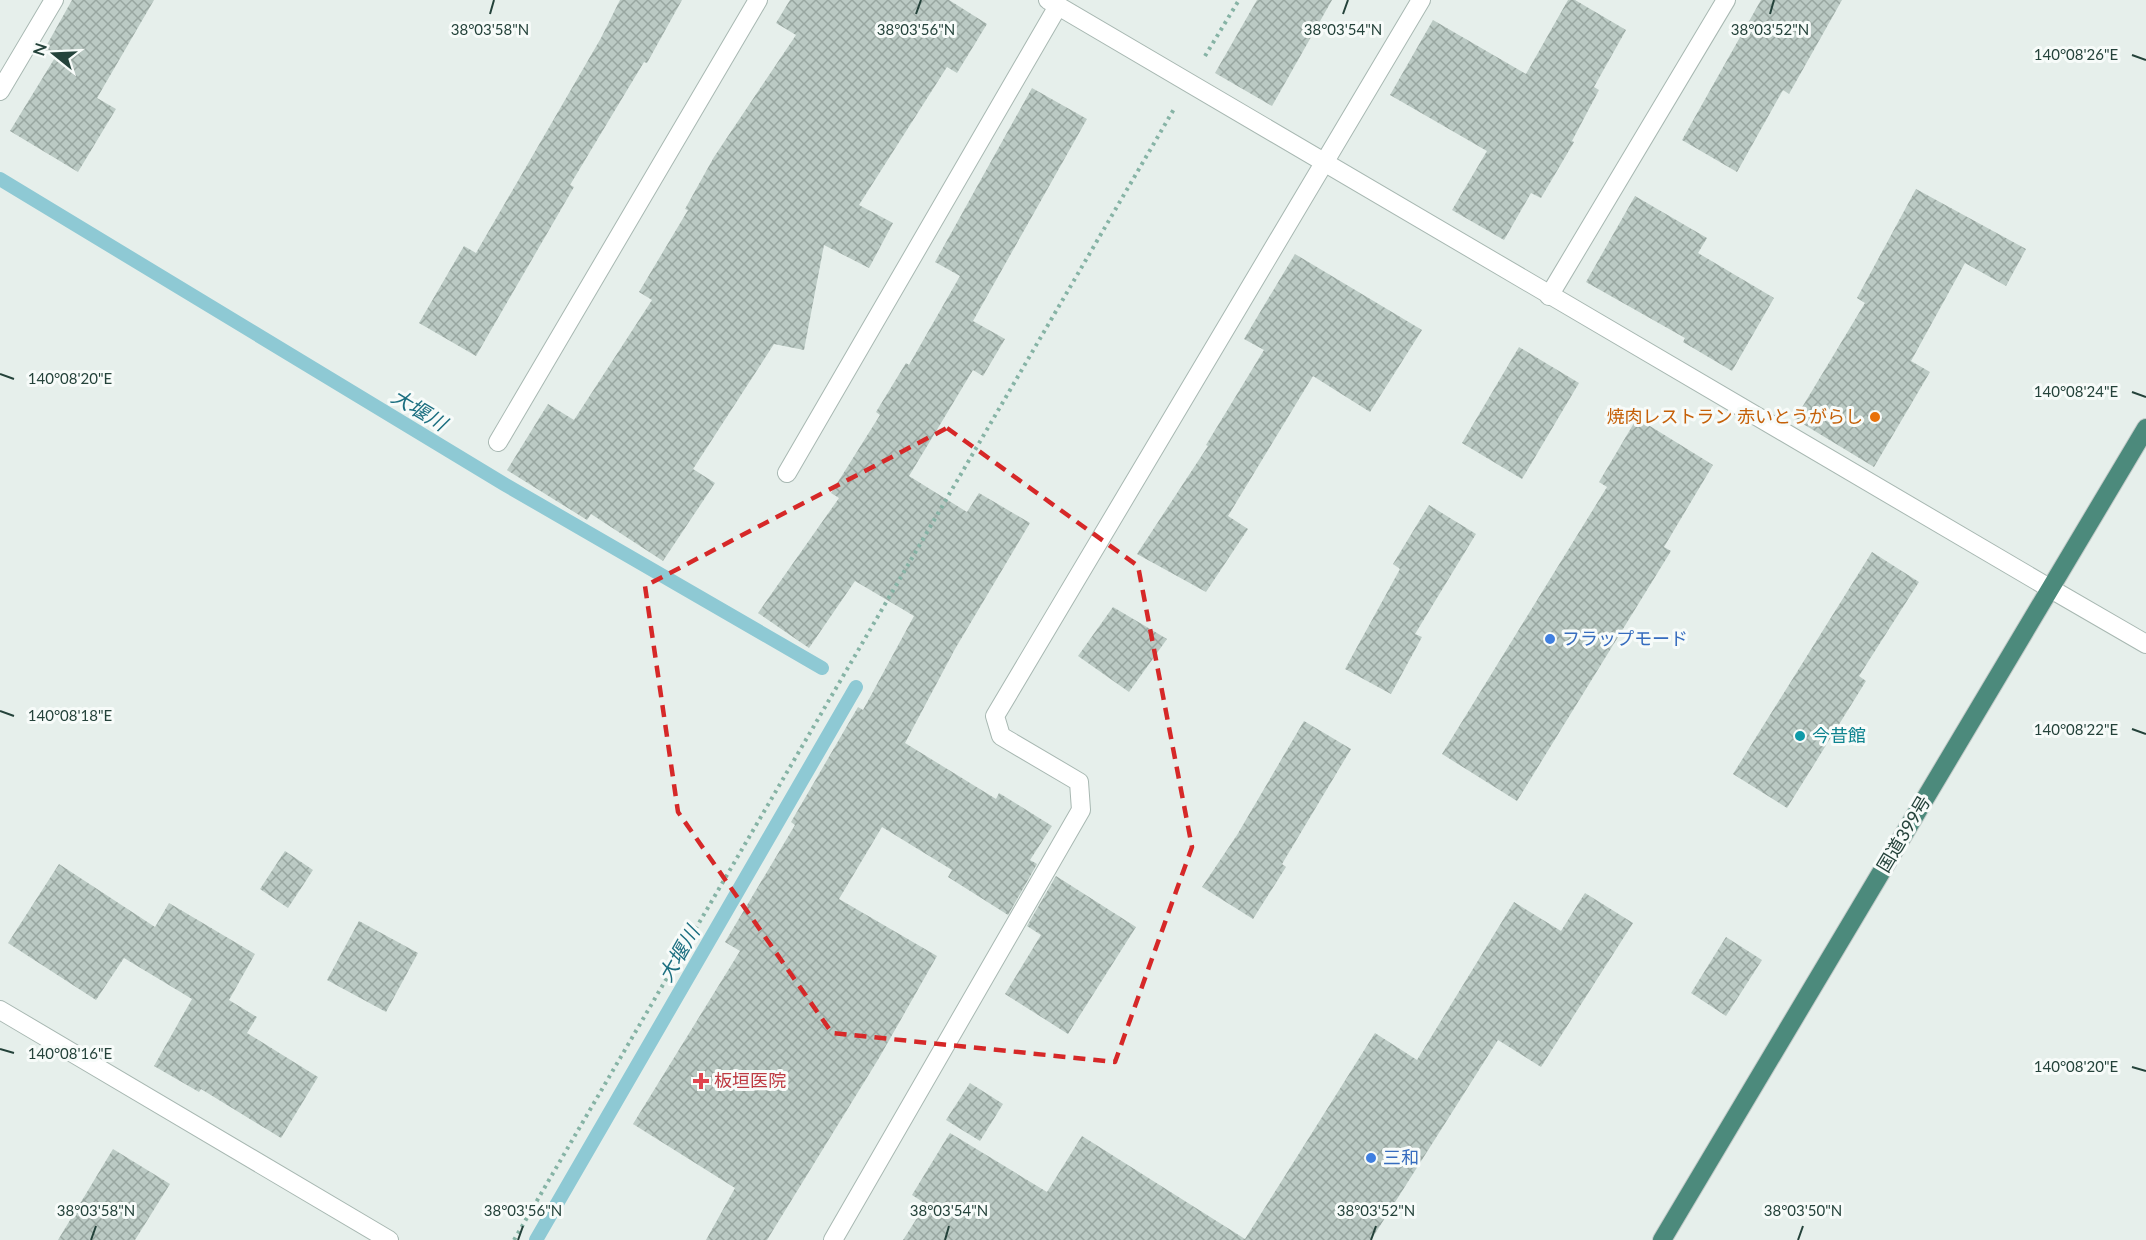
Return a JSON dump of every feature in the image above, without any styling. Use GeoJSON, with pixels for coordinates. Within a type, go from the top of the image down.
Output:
{"type":"FeatureCollection","features":[{"type":"Feature","properties":{"kind":"highway","name":"国道399号"},"geometry":{"type":"LineString","coordinates":[[1662,1240],[2146,428]]}},
{"type":"Feature","properties":{"kind":"street"},"geometry":{"type":"LineString","coordinates":[[0,91],[54,0]]}},
{"type":"Feature","properties":{"kind":"street"},"geometry":{"type":"LineString","coordinates":[[498,442],[758,0]]}},
{"type":"Feature","properties":{"kind":"street"},"geometry":{"type":"LineString","coordinates":[[833,1240],[1081,810],[1079,782],[1001,736],[995,716],[1421,0]]}},
{"type":"Feature","properties":{"kind":"street"},"geometry":{"type":"LineString","coordinates":[[1549,296],[1725,0]]}},
{"type":"Feature","properties":{"kind":"street"},"geometry":{"type":"LineString","coordinates":[[787,472],[1053,3],[1549,296],[2146,644]]}},
{"type":"Feature","properties":{"kind":"street"},"geometry":{"type":"LineString","coordinates":[[0,1010],[389,1240]]}},
{"type":"Feature","properties":{"kind":"path"},"geometry":{"type":"LineString","coordinates":[[514,1240],[1239,0]]}},
{"type":"Feature","properties":{"kind":"highlighted area"},"geometry":{"type":"Polygon","coordinates":[[[947,428],[1138,566],[1192,847],[1115,1062],[832,1033],[678,812],[645,586],[947,428]]]}},
{"type":"Feature","properties":{"kind":"building"},"geometry":{"type":"Polygon","coordinates":[[[72,0],[154,0],[97,98],[116,109],[78,172],[10,131],[56,56],[44,50],[72,0]]]}},
{"type":"Feature","properties":{"kind":"building"},"geometry":{"type":"Polygon","coordinates":[[[620,0],[682,0],[647,63],[644,62],[570,185],[574,187],[476,356],[419,323],[464,246],[476,253],[601,38],[620,0]]]}},
{"type":"Feature","properties":{"kind":"building"},"geometry":{"type":"Polygon","coordinates":[[[790,0],[949,0],[987,24],[957,73],[947,67],[859,205],[893,223],[869,268],[824,245],[804,350],[774,344],[693,469],[715,483],[663,561],[591,514],[587,520],[507,470],[548,404],[574,420],[652,300],[639,292],[688,210],[685,209],[714,157],[796,35],[776,23],[790,0]]]}},
{"type":"Feature","properties":{"kind":"building"},"geometry":{"type":"Polygon","coordinates":[[[1257,0],[1332,0],[1272,106],[1215,73],[1257,0]]]}},
{"type":"Feature","properties":{"kind":"building"},"geometry":{"type":"Polygon","coordinates":[[[1568,0],[1575,0],[1626,30],[1594,87],[1599,90],[1572,141],[1574,142],[1541,198],[1531,193],[1504,240],[1452,210],[1487,151],[1390,95],[1433,20],[1526,74],[1568,0]]]}},
{"type":"Feature","properties":{"kind":"building"},"geometry":{"type":"Polygon","coordinates":[[[1761,0],[1842,0],[1789,94],[1783,90],[1737,172],[1682,140],[1761,0]]]}},
{"type":"Feature","properties":{"kind":"building"},"geometry":{"type":"Polygon","coordinates":[[[1032,88],[1087,119],[973,321],[1005,339],[983,376],[973,370],[909,476],[967,512],[979,493],[1030,523],[955,649],[905,743],[996,799],[999,793],[1052,826],[1030,860],[1037,864],[1008,915],[948,877],[952,870],[882,827],[839,899],[937,956],[879,1058],[767,1240],[706,1240],[735,1188],[633,1124],[740,951],[725,942],[795,825],[791,822],[858,707],[863,710],[914,616],[855,581],[809,648],[758,613],[839,498],[831,493],[880,415],[876,412],[906,363],[909,365],[960,276],[935,262],[1032,88]]]}},
{"type":"Feature","properties":{"kind":"building"},"geometry":{"type":"Polygon","coordinates":[[[1916,189],[2026,249],[2006,286],[1965,263],[1911,361],[1930,372],[1874,467],[1795,419],[1865,303],[1857,298],[1916,189]]]}},
{"type":"Feature","properties":{"kind":"building"},"geometry":{"type":"Polygon","coordinates":[[[1635,196],[1707,238],[1698,253],[1774,298],[1732,371],[1683,342],[1685,338],[1586,282],[1635,196]]]}},
{"type":"Feature","properties":{"kind":"building"},"geometry":{"type":"Polygon","coordinates":[[[1295,254],[1422,330],[1370,412],[1313,376],[1228,516],[1248,529],[1206,592],[1137,554],[1208,446],[1206,445],[1264,350],[1244,339],[1295,254]]]}},
{"type":"Feature","properties":{"kind":"building"},"geometry":{"type":"Polygon","coordinates":[[[1519,347],[1579,383],[1522,479],[1462,443],[1519,347]]]}},
{"type":"Feature","properties":{"kind":"building"},"geometry":{"type":"Polygon","coordinates":[[[1637,418],[1713,465],[1664,547],[1671,551],[1517,801],[1442,754],[1607,487],[1599,482],[1637,418]]]}},
{"type":"Feature","properties":{"kind":"building"},"geometry":{"type":"Polygon","coordinates":[[[1429,505],[1476,534],[1415,634],[1422,637],[1391,694],[1345,669],[1400,569],[1393,564],[1429,505]]]}},
{"type":"Feature","properties":{"kind":"building"},"geometry":{"type":"Polygon","coordinates":[[[1872,552],[1919,582],[1859,676],[1866,681],[1787,808],[1733,774],[1872,552]]]}},
{"type":"Feature","properties":{"kind":"building"},"geometry":{"type":"Polygon","coordinates":[[[1113,607],[1167,639],[1129,692],[1078,656],[1113,607]]]}},
{"type":"Feature","properties":{"kind":"building"},"geometry":{"type":"Polygon","coordinates":[[[1304,721],[1351,749],[1282,864],[1286,867],[1253,919],[1202,887],[1237,835],[1304,721]]]}},
{"type":"Feature","properties":{"kind":"building"},"geometry":{"type":"Polygon","coordinates":[[[285,851],[313,870],[288,908],[260,889],[285,851]]]}},
{"type":"Feature","properties":{"kind":"building"},"geometry":{"type":"Polygon","coordinates":[[[59,864],[155,927],[169,903],[255,954],[229,1000],[257,1017],[247,1033],[318,1077],[281,1138],[201,1089],[199,1092],[154,1066],[192,999],[124,958],[96,1000],[8,943],[59,864]]]}},
{"type":"Feature","properties":{"kind":"building"},"geometry":{"type":"Polygon","coordinates":[[[1056,876],[1136,927],[1068,1034],[1005,994],[1041,935],[1027,926],[1056,876]]]}},
{"type":"Feature","properties":{"kind":"building"},"geometry":{"type":"Polygon","coordinates":[[[1585,893],[1633,923],[1541,1067],[1498,1040],[1371,1240],[903,1240],[926,1204],[912,1195],[950,1133],[1047,1192],[1082,1136],[1245,1239],[1375,1033],[1417,1060],[1514,902],[1561,931],[1585,893]]]}},
{"type":"Feature","properties":{"kind":"building"},"geometry":{"type":"Polygon","coordinates":[[[359,921],[418,953],[386,1012],[327,980],[359,921]]]}},
{"type":"Feature","properties":{"kind":"building"},"geometry":{"type":"Polygon","coordinates":[[[1726,937],[1762,960],[1726,1016],[1691,993],[1726,937]]]}},
{"type":"Feature","properties":{"kind":"building"},"geometry":{"type":"Polygon","coordinates":[[[970,1083],[1003,1104],[980,1141],[946,1120],[970,1083]]]}},
{"type":"Feature","properties":{"kind":"building"},"geometry":{"type":"Polygon","coordinates":[[[113,1149],[170,1184],[135,1240],[58,1240],[113,1149]]]}},
{"type":"Feature","properties":{"kind":"waterway","name":"大堰川"},"geometry":{"type":"LineString","coordinates":[[0,179],[504,484],[822,668]]}},
{"type":"Feature","properties":{"kind":"waterway","name":"大堰川"},"geometry":{"type":"LineString","coordinates":[[536,1240],[856,687]]}},
{"type":"Feature","properties":{"kind":"place","name":"焼肉レストラン 赤いとうがらし"},"geometry":{"type":"Point","coordinates":[1875,417]}},
{"type":"Feature","properties":{"kind":"place","name":"フラップモード"},"geometry":{"type":"Point","coordinates":[1550,639]}},
{"type":"Feature","properties":{"kind":"place","name":"今昔館"},"geometry":{"type":"Point","coordinates":[1800,736]}},
{"type":"Feature","properties":{"kind":"place","name":"板垣医院"},"geometry":{"type":"Point","coordinates":[701,1081]}},
{"type":"Feature","properties":{"kind":"place","name":"三和"},"geometry":{"type":"Point","coordinates":[1371,1158]}}]}
